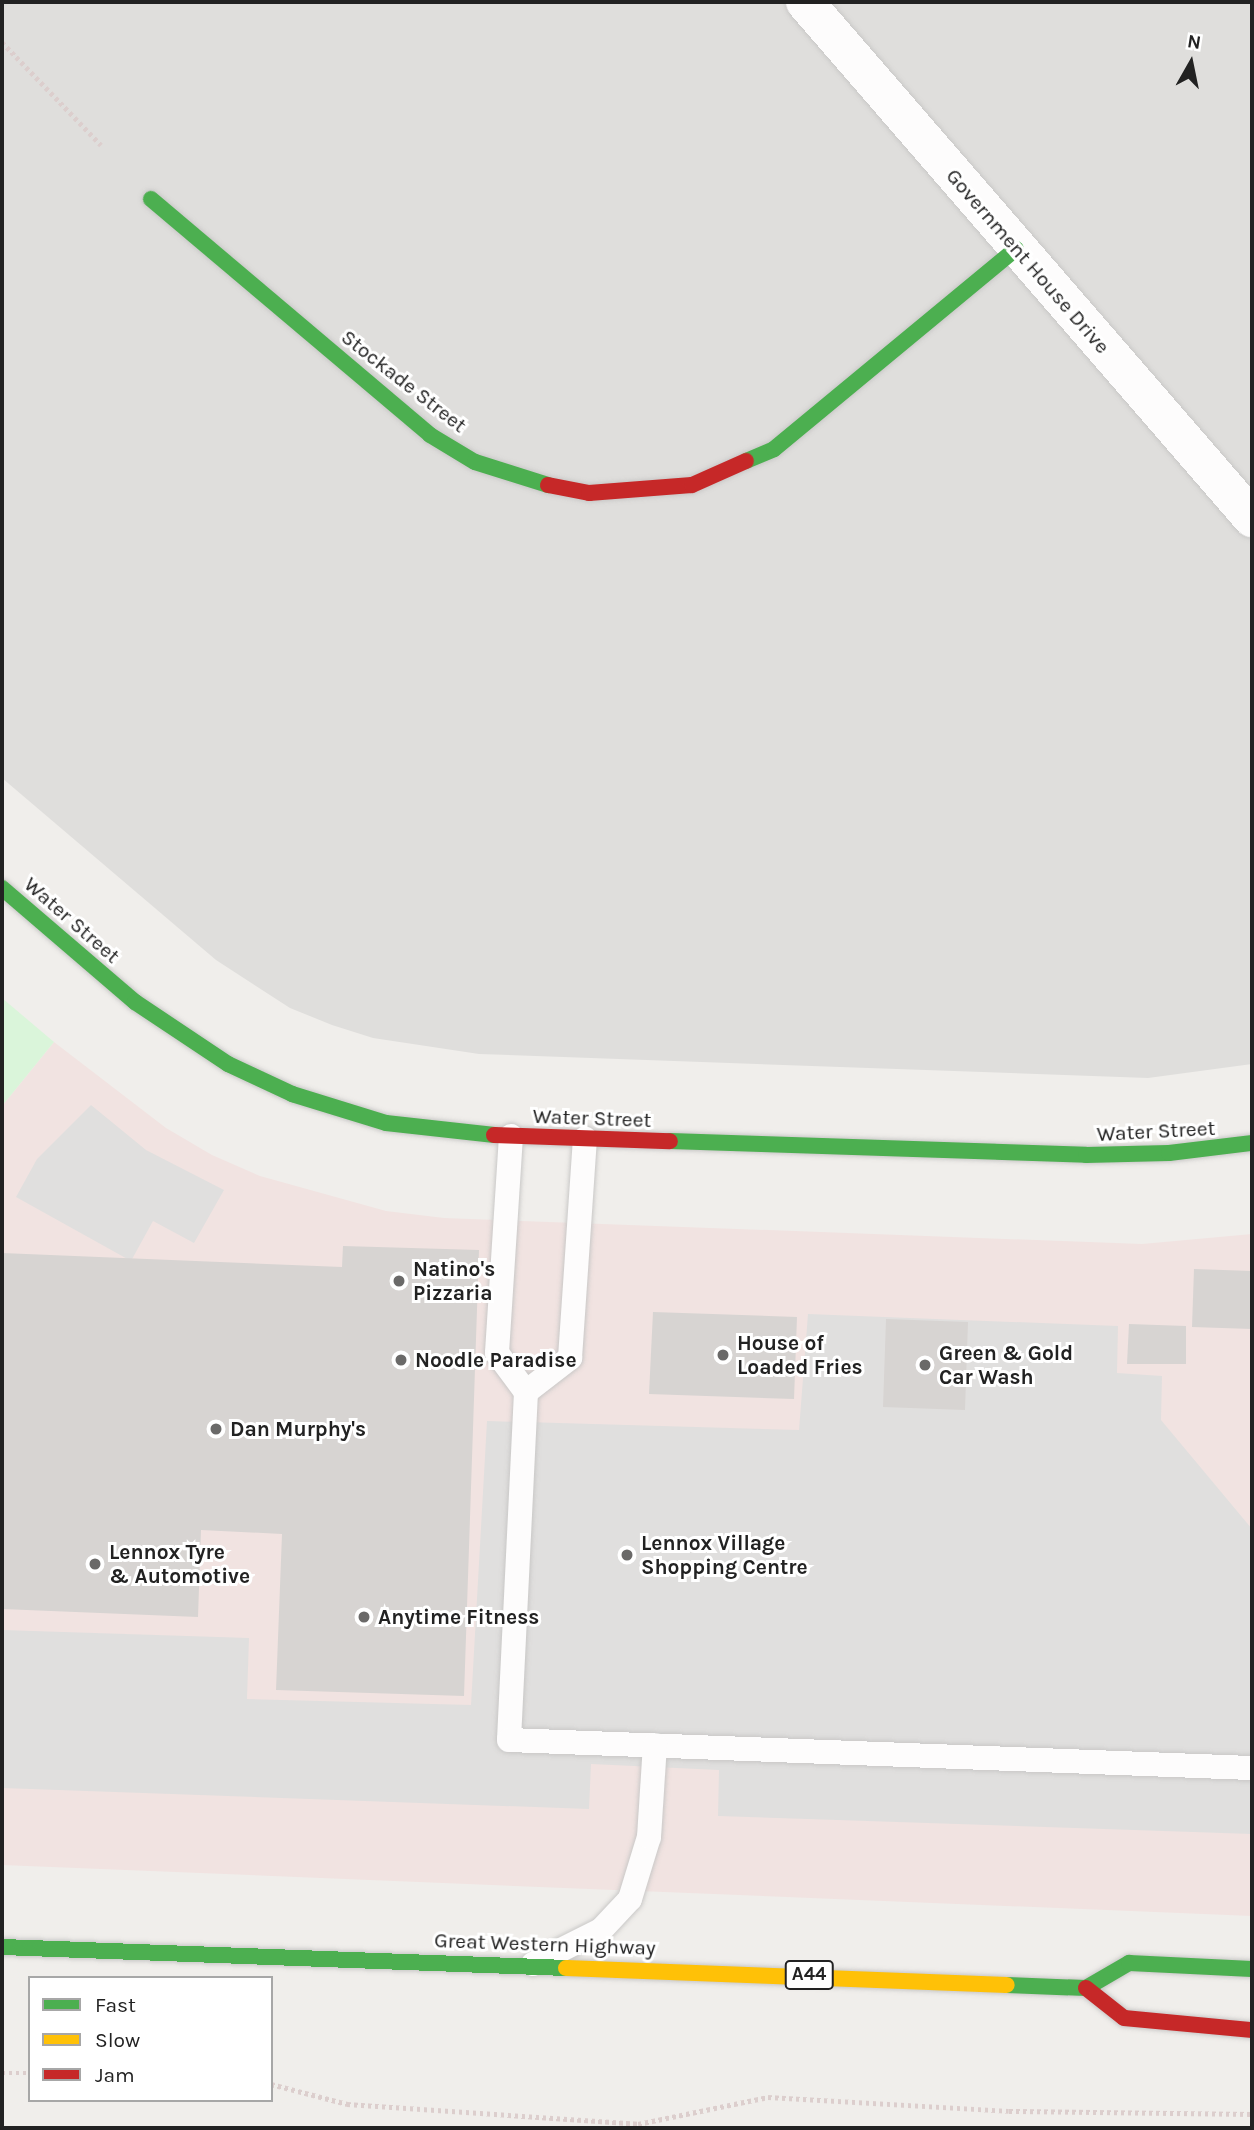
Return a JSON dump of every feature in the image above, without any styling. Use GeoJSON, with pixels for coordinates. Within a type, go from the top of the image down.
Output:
{"type":"FeatureCollection","features":[{"type":"Feature","properties":{"kind":"main road","name":"Stockade Street"},"geometry":{"type":"LineString","coordinates":[[151,199],[430,435],[486,466],[531,482],[589,493],[692,485],[774,449],[1016,249]]}},
{"type":"Feature","properties":{"kind":"main road","name":"Water Street"},"geometry":{"type":"LineString","coordinates":[[2,888],[157,1018],[261,1081],[324,1106],[386,1123],[511,1136],[1086,1155],[1170,1153],[1252,1143]]}},
{"type":"Feature","properties":{"kind":"main road","name":"Great Western Highway"},"geometry":{"type":"LineString","coordinates":[[2,1947],[532,1964],[1086,1988]]}},
{"type":"Feature","properties":{"kind":"main road"},"geometry":{"type":"LineString","coordinates":[[1252,1969],[1129,1964],[1086,1988],[1124,2018],[1252,2030]]}},
{"type":"Feature","properties":{"kind":"street","name":"Government House Drive"},"geometry":{"type":"LineString","coordinates":[[805,2],[1016,249],[1252,518]]}},
{"type":"Feature","properties":{"kind":"lane"},"geometry":{"type":"LineString","coordinates":[[511,1136],[498,1353],[526,1392],[509,1740],[1252,1768]]}},
{"type":"Feature","properties":{"kind":"lane"},"geometry":{"type":"LineString","coordinates":[[526,1392],[570,1358],[585,1139]]}},
{"type":"Feature","properties":{"kind":"lane"},"geometry":{"type":"LineString","coordinates":[[532,1964],[601,1930],[630,1899],[649,1837],[655,1745]]}},
{"type":"Feature","properties":{"kind":"path"},"geometry":{"type":"LineString","coordinates":[[2,42],[101,145]]}},
{"type":"Feature","properties":{"kind":"path"},"geometry":{"type":"LineString","coordinates":[[2,2073],[28,2073]]}},
{"type":"Feature","properties":{"kind":"path"},"geometry":{"type":"LineString","coordinates":[[273,2085],[347,2104],[638,2124],[768,2097],[1009,2111],[1252,2114]]}},
{"type":"Feature","properties":{"kind":"shaded area"},"geometry":{"type":"Polygon","coordinates":[[[2,2],[1252,2],[1252,1064],[1148,1078],[479,1054],[373,1038],[332,1025],[290,1008],[216,960],[2,778],[2,2]]]}},
{"type":"Feature","properties":{"kind":"shaded area","name":"Lennox Village Shopping Centre"},"geometry":{"type":"Polygon","coordinates":[[[54,1042],[166,1128],[212,1155],[260,1176],[386,1211],[444,1218],[1142,1244],[1252,1234],[1252,1916],[2,1865],[2,1106],[54,1042]]]}},
{"type":"Feature","properties":{"kind":"shaded area"},"geometry":{"type":"Polygon","coordinates":[[[91,1105],[146,1150],[224,1190],[194,1243],[153,1221],[131,1261],[16,1197],[37,1159],[91,1105]]]}},
{"type":"Feature","properties":{"kind":"shaded area"},"geometry":{"type":"Polygon","coordinates":[[[808,1314],[1118,1326],[1117,1373],[1162,1376],[1161,1420],[1252,1529],[1252,1834],[718,1816],[719,1770],[591,1764],[589,1809],[2,1788],[2,1630],[249,1638],[247,1699],[471,1705],[487,1421],[799,1430],[808,1314]]]}},
{"type":"Feature","properties":{"kind":"green space"},"geometry":{"type":"Polygon","coordinates":[[[2,998],[54,1042],[2,1106],[2,998]]]}},
{"type":"Feature","properties":{"kind":"building"},"geometry":{"type":"Polygon","coordinates":[[[343,1246],[479,1250],[464,1696],[276,1690],[282,1534],[201,1530],[198,1617],[2,1609],[2,1253],[342,1267],[343,1246]]]}},
{"type":"Feature","properties":{"kind":"building"},"geometry":{"type":"Polygon","coordinates":[[[1194,1269],[1252,1271],[1252,1329],[1192,1327],[1194,1269]]]}},
{"type":"Feature","properties":{"kind":"building","name":"House of Loaded Fries"},"geometry":{"type":"Polygon","coordinates":[[[653,1312],[797,1317],[794,1399],[649,1394],[653,1312]]]}},
{"type":"Feature","properties":{"kind":"building","name":"Green & Gold Car Wash"},"geometry":{"type":"Polygon","coordinates":[[[886,1319],[968,1322],[965,1410],[883,1407],[886,1319]]]}},
{"type":"Feature","properties":{"kind":"building"},"geometry":{"type":"Polygon","coordinates":[[[1129,1324],[1186,1326],[1186,1364],[1127,1364],[1129,1324]]]}},
{"type":"Feature","properties":{"kind":"traffic: fast"},"geometry":{"type":"LineString","coordinates":[[151,199],[430,435],[475,462],[548,485]]}},
{"type":"Feature","properties":{"kind":"traffic: fast"},"geometry":{"type":"LineString","coordinates":[[746,461],[774,449],[1016,249]]}},
{"type":"Feature","properties":{"kind":"traffic: fast"},"geometry":{"type":"LineString","coordinates":[[2,888],[135,1002],[228,1064],[292,1094],[386,1123],[494,1135]]}},
{"type":"Feature","properties":{"kind":"traffic: fast"},"geometry":{"type":"LineString","coordinates":[[670,1141],[1086,1155],[1169,1153],[1252,1143]]}},
{"type":"Feature","properties":{"kind":"traffic: fast"},"geometry":{"type":"LineString","coordinates":[[2,1947],[566,1968]]}},
{"type":"Feature","properties":{"kind":"traffic: fast"},"geometry":{"type":"LineString","coordinates":[[1007,1985],[1086,1988],[1129,1963],[1252,1969]]}},
{"type":"Feature","properties":{"kind":"traffic: slow"},"geometry":{"type":"LineString","coordinates":[[566,1968],[1007,1985]]}},
{"type":"Feature","properties":{"kind":"traffic: jam"},"geometry":{"type":"LineString","coordinates":[[548,485],[589,493],[692,485],[746,461]]}},
{"type":"Feature","properties":{"kind":"traffic: jam"},"geometry":{"type":"LineString","coordinates":[[494,1135],[670,1141]]}},
{"type":"Feature","properties":{"kind":"traffic: jam"},"geometry":{"type":"LineString","coordinates":[[1086,1988],[1124,2018],[1252,2030]]}},
{"type":"Feature","properties":{"kind":"place","name":"Natino's Pizzaria"},"geometry":{"type":"Point","coordinates":[399,1281]}},
{"type":"Feature","properties":{"kind":"place","name":"House of Loaded Fries"},"geometry":{"type":"Point","coordinates":[723,1355]}},
{"type":"Feature","properties":{"kind":"place","name":"Noodle Paradise"},"geometry":{"type":"Point","coordinates":[401,1360]}},
{"type":"Feature","properties":{"kind":"place","name":"Green & Gold Car Wash"},"geometry":{"type":"Point","coordinates":[925,1365]}},
{"type":"Feature","properties":{"kind":"place","name":"Dan Murphy's"},"geometry":{"type":"Point","coordinates":[216,1429]}},
{"type":"Feature","properties":{"kind":"place","name":"Lennox Village Shopping Centre"},"geometry":{"type":"Point","coordinates":[627,1555]}},
{"type":"Feature","properties":{"kind":"place","name":"Lennox Tyre & Automotive"},"geometry":{"type":"Point","coordinates":[95,1564]}},
{"type":"Feature","properties":{"kind":"place","name":"Anytime Fitness"},"geometry":{"type":"Point","coordinates":[364,1617]}}]}
